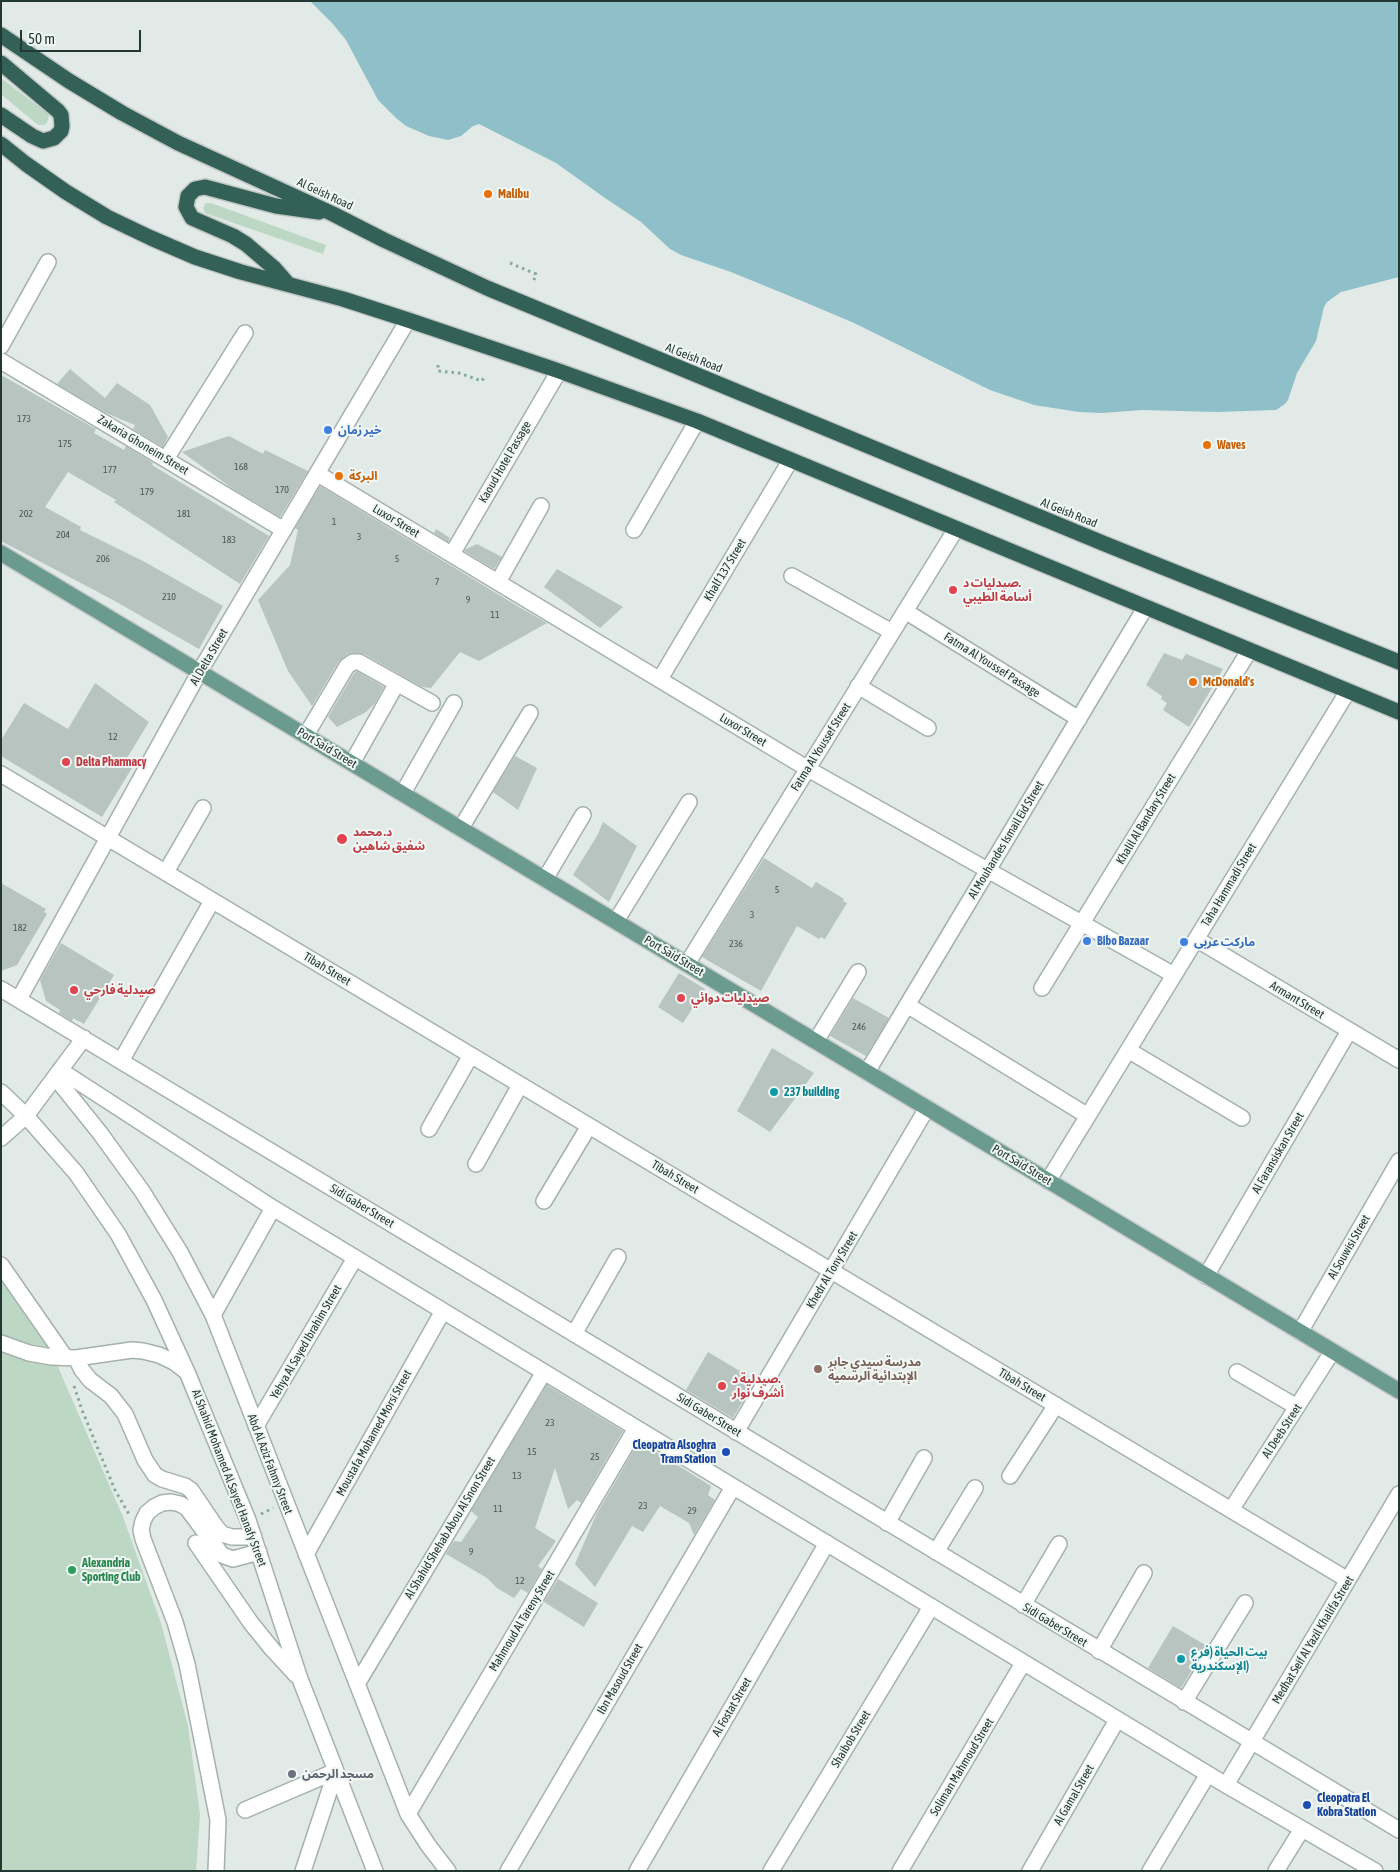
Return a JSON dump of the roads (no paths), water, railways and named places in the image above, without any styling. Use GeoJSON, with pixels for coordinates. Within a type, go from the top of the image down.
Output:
{"type":"FeatureCollection","features":[{"type":"Feature","properties":{"kind":"highway","name":"Al Geish Road"},"geometry":{"type":"LineString","coordinates":[[1,35],[69,81],[122,113],[178,143],[333,214],[426,261],[496,292],[1105,544],[1399,662]]}},
{"type":"Feature","properties":{"kind":"highway"},"geometry":{"type":"LineString","coordinates":[[1,63],[58,111],[61,116],[61,131],[54,138],[43,141],[32,136],[1,115]]}},
{"type":"Feature","properties":{"kind":"highway"},"geometry":{"type":"LineString","coordinates":[[1,144],[66,192],[108,217],[150,238],[204,260],[408,320],[559,371],[697,421],[1399,712]]}},
{"type":"Feature","properties":{"kind":"highway"},"geometry":{"type":"LineString","coordinates":[[288,284],[274,268],[246,244],[192,218],[186,208],[188,196],[195,189],[205,187],[276,206],[333,214]]}},
{"type":"Feature","properties":{"kind":"main road","name":"Port Said Street"},"geometry":{"type":"LineString","coordinates":[[1,553],[1399,1392]]}},
{"type":"Feature","properties":{"kind":"street"},"geometry":{"type":"LineString","coordinates":[[1,346],[48,262]]}},
{"type":"Feature","properties":{"kind":"street","name":"Al Delta Street"},"geometry":{"type":"LineString","coordinates":[[19,999],[200,671],[408,320]]}},
{"type":"Feature","properties":{"kind":"street"},"geometry":{"type":"LineString","coordinates":[[166,459],[245,333]]}},
{"type":"Feature","properties":{"kind":"street","name":"Zakaria Ghoneim Street"},"geometry":{"type":"LineString","coordinates":[[1,360],[284,530]]}},
{"type":"Feature","properties":{"kind":"street","name":"Kaoud Hotel Passage"},"geometry":{"type":"LineString","coordinates":[[452,554],[559,371]]}},
{"type":"Feature","properties":{"kind":"street"},"geometry":{"type":"LineString","coordinates":[[634,530],[697,421]]}},
{"type":"Feature","properties":{"kind":"street","name":"Khalf 137 Street"},"geometry":{"type":"LineString","coordinates":[[660,679],[790,461]]}},
{"type":"Feature","properties":{"kind":"street","name":"Luxor Street"},"geometry":{"type":"LineString","coordinates":[[318,474],[808,769],[1174,975]]}},
{"type":"Feature","properties":{"kind":"street"},"geometry":{"type":"LineString","coordinates":[[498,582],[541,506]]}},
{"type":"Feature","properties":{"kind":"street","name":"Fatma Al Youssef Street"},"geometry":{"type":"LineString","coordinates":[[687,964],[956,529]]}},
{"type":"Feature","properties":{"kind":"street"},"geometry":{"type":"LineString","coordinates":[[792,576],[892,632]]}},
{"type":"Feature","properties":{"kind":"street","name":"Al Mouhandes Ismail Eid Street"},"geometry":{"type":"LineString","coordinates":[[867,1072],[1145,608]]}},
{"type":"Feature","properties":{"kind":"street","name":"Fatma Al Youssef Passage"},"geometry":{"type":"LineString","coordinates":[[905,611],[1079,719]]}},
{"type":"Feature","properties":{"kind":"street","name":"Khalil Al Bandary Street"},"geometry":{"type":"LineString","coordinates":[[1042,988],[1249,650]]}},
{"type":"Feature","properties":{"kind":"street"},"geometry":{"type":"LineString","coordinates":[[306,735],[350,664],[359,662],[432,703]]}},
{"type":"Feature","properties":{"kind":"street"},"geometry":{"type":"LineString","coordinates":[[352,762],[397,683]]}},
{"type":"Feature","properties":{"kind":"street"},"geometry":{"type":"LineString","coordinates":[[858,686],[928,728]]}},
{"type":"Feature","properties":{"kind":"street","name":"Taha Hammadi Street"},"geometry":{"type":"LineString","coordinates":[[1048,1181],[1348,691]]}},
{"type":"Feature","properties":{"kind":"street"},"geometry":{"type":"LineString","coordinates":[[402,793],[454,703]]}},
{"type":"Feature","properties":{"kind":"street"},"geometry":{"type":"LineString","coordinates":[[461,828],[530,713]]}},
{"type":"Feature","properties":{"kind":"street","name":"Tibah Street"},"geometry":{"type":"LineString","coordinates":[[1,774],[1348,1580]]}},
{"type":"Feature","properties":{"kind":"street"},"geometry":{"type":"LineString","coordinates":[[616,921],[689,802]]}},
{"type":"Feature","properties":{"kind":"street"},"geometry":{"type":"LineString","coordinates":[[166,872],[203,808]]}},
{"type":"Feature","properties":{"kind":"street"},"geometry":{"type":"LineString","coordinates":[[545,879],[583,815]]}},
{"type":"Feature","properties":{"kind":"street"},"geometry":{"type":"LineString","coordinates":[[121,1061],[212,900]]}},
{"type":"Feature","properties":{"kind":"street","name":"Armant Street"},"geometry":{"type":"LineString","coordinates":[[1196,939],[1399,1060]]}},
{"type":"Feature","properties":{"kind":"street"},"geometry":{"type":"LineString","coordinates":[[816,1041],[858,972]]}},
{"type":"Feature","properties":{"kind":"street","name":"Sidi Gaber Street"},"geometry":{"type":"LineString","coordinates":[[1,989],[1399,1830]]}},
{"type":"Feature","properties":{"kind":"street"},"geometry":{"type":"LineString","coordinates":[[907,1006],[1088,1116]]}},
{"type":"Feature","properties":{"kind":"street","name":"Al Faransiskan Street"},"geometry":{"type":"LineString","coordinates":[[1206,1276],[1349,1031]]}},
{"type":"Feature","properties":{"kind":"street"},"geometry":{"type":"LineString","coordinates":[[1,1138],[26,1116],[84,1038]]}},
{"type":"Feature","properties":{"kind":"street"},"geometry":{"type":"LineString","coordinates":[[1128,1050],[1242,1118]]}},
{"type":"Feature","properties":{"kind":"street"},"geometry":{"type":"LineString","coordinates":[[429,1129],[471,1055]]}},
{"type":"Feature","properties":{"kind":"street"},"geometry":{"type":"LineString","coordinates":[[57,1074],[355,1258],[1117,1720],[1375,1871]]}},
{"type":"Feature","properties":{"kind":"street","name":"Abd Al Aziz Fahmy Street"},"geometry":{"type":"LineString","coordinates":[[57,1074],[142,1191],[180,1252],[213,1315],[408,1814],[448,1871]]}},
{"type":"Feature","properties":{"kind":"street"},"geometry":{"type":"LineString","coordinates":[[476,1164],[520,1085]]}},
{"type":"Feature","properties":{"kind":"street","name":"Al Shahid Mohamed Al Sayed Hanafy Street"},"geometry":{"type":"LineString","coordinates":[[1,1092],[26,1116],[76,1173],[118,1234],[154,1300],[187,1372],[248,1520],[300,1679],[375,1871]]}},
{"type":"Feature","properties":{"kind":"street","name":"Khedr Al Tony Street"},"geometry":{"type":"LineString","coordinates":[[736,1432],[927,1108]]}},
{"type":"Feature","properties":{"kind":"street"},"geometry":{"type":"LineString","coordinates":[[544,1201],[589,1126]]}},
{"type":"Feature","properties":{"kind":"street","name":"Al Souwisi Street"},"geometry":{"type":"LineString","coordinates":[[1300,1332],[1399,1161]]}},
{"type":"Feature","properties":{"kind":"street"},"geometry":{"type":"LineString","coordinates":[[213,1315],[273,1208]]}},
{"type":"Feature","properties":{"kind":"street"},"geometry":{"type":"LineString","coordinates":[[574,1334],[618,1257]]}},
{"type":"Feature","properties":{"kind":"street","name":"Yehya Al Sayed Ibrahim Street"},"geometry":{"type":"LineString","coordinates":[[256,1426],[355,1258]]}},
{"type":"Feature","properties":{"kind":"street"},"geometry":{"type":"LineString","coordinates":[[1,1265],[90,1380],[111,1396],[125,1414],[145,1460],[154,1475],[191,1490],[222,1534],[232,1537],[254,1536]]}},
{"type":"Feature","properties":{"kind":"street","name":"Moustafa Mohamed Morsi Street"},"geometry":{"type":"LineString","coordinates":[[306,1554],[443,1311]]}},
{"type":"Feature","properties":{"kind":"street"},"geometry":{"type":"LineString","coordinates":[[1,1343],[29,1353],[71,1357],[132,1350],[143,1351],[159,1355],[174,1362],[187,1372]]}},
{"type":"Feature","properties":{"kind":"street","name":"Al Deeb Street"},"geometry":{"type":"LineString","coordinates":[[1231,1510],[1332,1352]]}},
{"type":"Feature","properties":{"kind":"street","name":"Al Shahid Shehab Abou Al Snon Street"},"geometry":{"type":"LineString","coordinates":[[356,1684],[544,1372]]}},
{"type":"Feature","properties":{"kind":"street"},"geometry":{"type":"LineString","coordinates":[[1237,1372],[1297,1407]]}},
{"type":"Feature","properties":{"kind":"street"},"geometry":{"type":"LineString","coordinates":[[1010,1476],[1056,1405]]}},
{"type":"Feature","properties":{"kind":"street","name":"Mahmoud Al Tareny Street"},"geometry":{"type":"LineString","coordinates":[[408,1814],[636,1428]]}},
{"type":"Feature","properties":{"kind":"street"},"geometry":{"type":"LineString","coordinates":[[887,1523],[924,1458]]}},
{"type":"Feature","properties":{"kind":"street","name":"Ibn Masoud Street"},"geometry":{"type":"LineString","coordinates":[[508,1871],[733,1487]]}},
{"type":"Feature","properties":{"kind":"street"},"geometry":{"type":"LineString","coordinates":[[936,1552],[975,1488]]}},
{"type":"Feature","properties":{"kind":"street","name":"Medhat Seif Al Yazil Khalifa Street"},"geometry":{"type":"LineString","coordinates":[[1226,1785],[1399,1494]]}},
{"type":"Feature","properties":{"kind":"street"},"geometry":{"type":"LineString","coordinates":[[216,1871],[218,1820],[187,1664],[172,1613],[143,1539],[143,1521],[147,1513],[162,1503],[180,1504],[187,1508],[222,1555],[233,1559],[259,1552]]}},
{"type":"Feature","properties":{"kind":"street"},"geometry":{"type":"LineString","coordinates":[[196,1543],[251,1623],[272,1650],[300,1679]]}},
{"type":"Feature","properties":{"kind":"street","name":"Al Fostat Street"},"geometry":{"type":"LineString","coordinates":[[637,1871],[826,1543]]}},
{"type":"Feature","properties":{"kind":"street"},"geometry":{"type":"LineString","coordinates":[[1023,1605],[1059,1544]]}},
{"type":"Feature","properties":{"kind":"street"},"geometry":{"type":"LineString","coordinates":[[1099,1651],[1144,1573]]}},
{"type":"Feature","properties":{"kind":"street"},"geometry":{"type":"LineString","coordinates":[[1184,1702],[1246,1603]]}},
{"type":"Feature","properties":{"kind":"street","name":"Shaibob Street"},"geometry":{"type":"LineString","coordinates":[[771,1871],[931,1607]]}},
{"type":"Feature","properties":{"kind":"street","name":"Soliman Mahmoud Street"},"geometry":{"type":"LineString","coordinates":[[900,1871],[1023,1662]]}},
{"type":"Feature","properties":{"kind":"street","name":"Al Gamal Street"},"geometry":{"type":"LineString","coordinates":[[1030,1871],[1117,1720]]}},
{"type":"Feature","properties":{"kind":"street"},"geometry":{"type":"LineString","coordinates":[[244,1810],[336,1771]]}},
{"type":"Feature","properties":{"kind":"street"},"geometry":{"type":"LineString","coordinates":[[303,1871],[336,1771]]}},
{"type":"Feature","properties":{"kind":"street"},"geometry":{"type":"LineString","coordinates":[[1150,1871],[1208,1774]]}},
{"type":"Feature","properties":{"kind":"street"},"geometry":{"type":"LineString","coordinates":[[1276,1871],[1302,1829]]}},
{"type":"Feature","properties":{"kind":"water"},"geometry":{"type":"Polygon","coordinates":[[[310,1],[1399,1],[1399,277],[1341,292],[1327,302],[1324,307],[1316,341],[1297,373],[1288,400],[1276,410],[1217,412],[1142,410],[1102,413],[1079,412],[1034,405],[990,390],[854,323],[731,272],[681,255],[670,249],[641,222],[556,163],[479,124],[473,126],[461,136],[448,140],[429,136],[406,126],[378,100],[346,40],[310,1]]]}},
{"type":"Feature","properties":{"kind":"place","name":"Malibu"},"geometry":{"type":"Point","coordinates":[488,194]}},
{"type":"Feature","properties":{"kind":"place","name":"خير زمان"},"geometry":{"type":"Point","coordinates":[328,430]}},
{"type":"Feature","properties":{"kind":"place","name":"Waves"},"geometry":{"type":"Point","coordinates":[1207,445]}},
{"type":"Feature","properties":{"kind":"place","name":"البركة"},"geometry":{"type":"Point","coordinates":[339,476]}},
{"type":"Feature","properties":{"kind":"place","name":"صيدليات د. أسامة الطيبي"},"geometry":{"type":"Point","coordinates":[953,590]}},
{"type":"Feature","properties":{"kind":"place","name":"McDonald's"},"geometry":{"type":"Point","coordinates":[1193,682]}},
{"type":"Feature","properties":{"kind":"place","name":"Delta Pharmacy"},"geometry":{"type":"Point","coordinates":[66,762]}},
{"type":"Feature","properties":{"kind":"place","name":"د. محمد شفيق شاهين"},"geometry":{"type":"Point","coordinates":[342,839]}},
{"type":"Feature","properties":{"kind":"place","name":"Bibo Bazaar"},"geometry":{"type":"Point","coordinates":[1087,941]}},
{"type":"Feature","properties":{"kind":"place","name":"ماركت عربى"},"geometry":{"type":"Point","coordinates":[1184,942]}},
{"type":"Feature","properties":{"kind":"place","name":"صيدلية فارحي"},"geometry":{"type":"Point","coordinates":[74,990]}},
{"type":"Feature","properties":{"kind":"place","name":"صيدليات دوائي"},"geometry":{"type":"Point","coordinates":[681,998]}},
{"type":"Feature","properties":{"kind":"place","name":"237 building"},"geometry":{"type":"Point","coordinates":[774,1092]}},
{"type":"Feature","properties":{"kind":"place","name":"مدرسة سيدي جابر الإبتدائية الرسمية"},"geometry":{"type":"Point","coordinates":[818,1369]}},
{"type":"Feature","properties":{"kind":"place","name":"صيدلية د. أشرف نوار"},"geometry":{"type":"Point","coordinates":[722,1386]}},
{"type":"Feature","properties":{"kind":"place","name":"Cleopatra Alsoghra Tram Station"},"geometry":{"type":"Point","coordinates":[726,1452]}},
{"type":"Feature","properties":{"kind":"place","name":"Alexandria Sporting Club"},"geometry":{"type":"Point","coordinates":[72,1570]}},
{"type":"Feature","properties":{"kind":"place","name":"بيت الحياة (فرع الإسكندرية)"},"geometry":{"type":"Point","coordinates":[1181,1659]}},
{"type":"Feature","properties":{"kind":"place","name":"مسجد الرحمن"},"geometry":{"type":"Point","coordinates":[292,1774]}},
{"type":"Feature","properties":{"kind":"place","name":"Cleopatra El Kobra Station"},"geometry":{"type":"Point","coordinates":[1307,1805]}}]}
